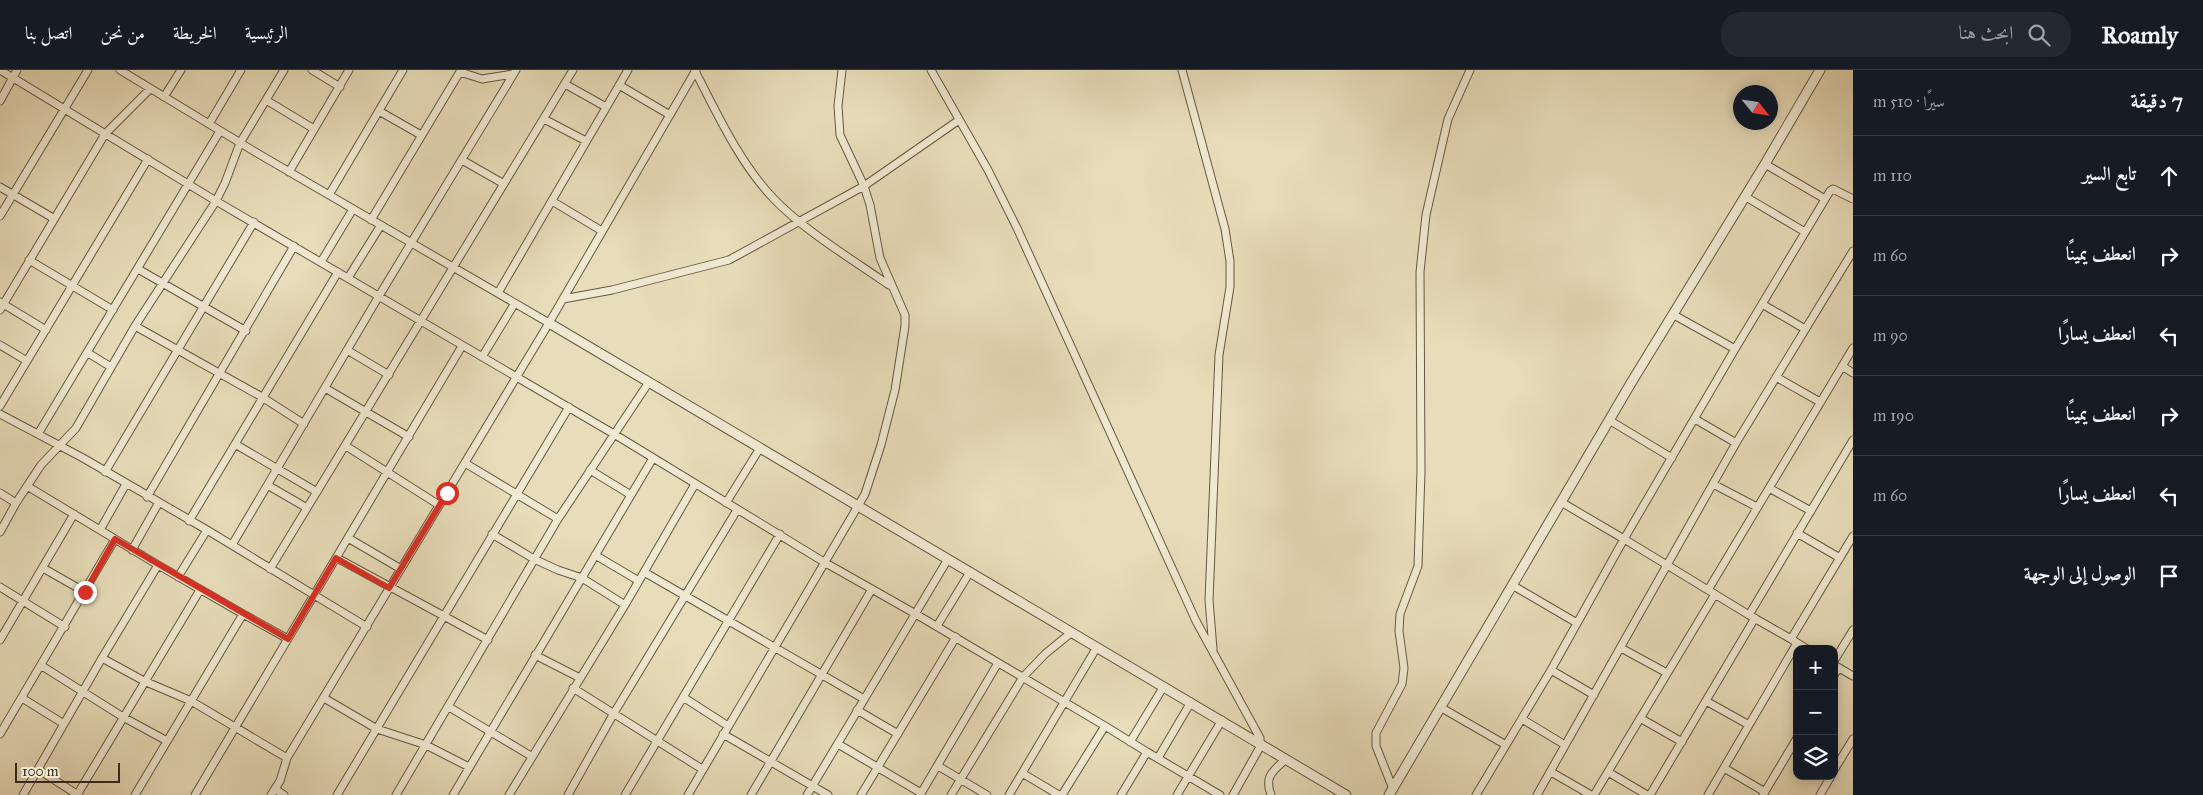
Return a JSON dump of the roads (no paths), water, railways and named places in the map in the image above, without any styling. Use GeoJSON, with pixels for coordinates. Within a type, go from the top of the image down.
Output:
{"type":"FeatureCollection","features":[{"type":"Feature","properties":{"kind":"street"},"geometry":{"type":"LineString","coordinates":[[0,70],[216,201],[614,434],[824,562],[938,626],[1220,795]]}},
{"type":"Feature","properties":{"kind":"street"},"geometry":{"type":"LineString","coordinates":[[0,101],[17,70]]}},
{"type":"Feature","properties":{"kind":"street"},"geometry":{"type":"LineString","coordinates":[[0,215],[88,70]]}},
{"type":"Feature","properties":{"kind":"street"},"geometry":{"type":"LineString","coordinates":[[164,97],[181,70]]}},
{"type":"Feature","properties":{"kind":"street"},"geometry":{"type":"LineString","coordinates":[[209,124],[241,70]]}},
{"type":"Feature","properties":{"kind":"street"},"geometry":{"type":"LineString","coordinates":[[0,532],[27,486],[50,455],[76,428],[135,326],[216,201],[240,143],[284,70]]}},
{"type":"Feature","properties":{"kind":"street"},"geometry":{"type":"LineString","coordinates":[[312,70],[340,87]]}},
{"type":"Feature","properties":{"kind":"street"},"geometry":{"type":"LineString","coordinates":[[289,172],[350,70]]}},
{"type":"Feature","properties":{"kind":"street"},"geometry":{"type":"LineString","coordinates":[[329,196],[404,70]]}},
{"type":"Feature","properties":{"kind":"street"},"geometry":{"type":"LineString","coordinates":[[270,569],[573,70]]}},
{"type":"Feature","properties":{"kind":"street"},"geometry":{"type":"LineString","coordinates":[[498,293],[628,70]]}},
{"type":"Feature","properties":{"kind":"street"},"geometry":{"type":"LineString","coordinates":[[688,795],[858,506],[869,484],[895,390],[905,315],[890,285],[880,258],[872,212],[864,186],[840,135],[838,106],[842,70]]}},
{"type":"Feature","properties":{"kind":"street"},"geometry":{"type":"LineString","coordinates":[[931,70],[988,170],[1017,228],[1196,621],[1258,735],[1260,744],[1233,795]]}},
{"type":"Feature","properties":{"kind":"street"},"geometry":{"type":"LineString","coordinates":[[1182,70],[1225,229],[1230,261],[1230,287],[1219,355],[1210,600],[1214,652]]}},
{"type":"Feature","properties":{"kind":"street"},"geometry":{"type":"LineString","coordinates":[[1391,792],[1375,739],[1378,726],[1402,684],[1404,668],[1399,631],[1400,614],[1418,566],[1421,471],[1420,272],[1422,244],[1426,214],[1448,119],[1470,70]]}},
{"type":"Feature","properties":{"kind":"street"},"geometry":{"type":"LineString","coordinates":[[1391,792],[1609,420],[1746,196],[1820,70]]}},
{"type":"Feature","properties":{"kind":"street"},"geometry":{"type":"LineString","coordinates":[[124,71],[150,89],[329,196],[549,323],[1346,795]]}},
{"type":"Feature","properties":{"kind":"street"},"geometry":{"type":"LineString","coordinates":[[371,220],[460,71],[482,79],[515,72]]}},
{"type":"Feature","properties":{"kind":"street"},"geometry":{"type":"LineString","coordinates":[[695,71],[737,150],[773,198],[801,222],[890,285]]}},
{"type":"Feature","properties":{"kind":"street"},"geometry":{"type":"LineString","coordinates":[[284,795],[273,792],[287,758],[549,323],[695,71]]}},
{"type":"Feature","properties":{"kind":"street"},"geometry":{"type":"LineString","coordinates":[[232,545],[379,296],[515,72]]}},
{"type":"Feature","properties":{"kind":"street"},"geometry":{"type":"LineString","coordinates":[[565,84],[606,107]]}},
{"type":"Feature","properties":{"kind":"street"},"geometry":{"type":"LineString","coordinates":[[619,85],[670,115]]}},
{"type":"Feature","properties":{"kind":"street"},"geometry":{"type":"LineString","coordinates":[[46,330],[1,306],[105,134],[150,89]]}},
{"type":"Feature","properties":{"kind":"street"},"geometry":{"type":"LineString","coordinates":[[266,100],[314,129]]}},
{"type":"Feature","properties":{"kind":"street"},"geometry":{"type":"LineString","coordinates":[[379,111],[421,136]]}},
{"type":"Feature","properties":{"kind":"street"},"geometry":{"type":"LineString","coordinates":[[544,119],[586,141]]}},
{"type":"Feature","properties":{"kind":"street"},"geometry":{"type":"LineString","coordinates":[[563,299],[612,290],[718,264],[801,222],[864,186],[959,120]]}},
{"type":"Feature","properties":{"kind":"street"},"geometry":{"type":"LineString","coordinates":[[38,434],[220,131]]}},
{"type":"Feature","properties":{"kind":"street"},"geometry":{"type":"LineString","coordinates":[[0,406],[148,159]]}},
{"type":"Feature","properties":{"kind":"street"},"geometry":{"type":"LineString","coordinates":[[462,160],[504,184]]}},
{"type":"Feature","properties":{"kind":"street"},"geometry":{"type":"LineString","coordinates":[[1765,164],[1825,200]]}},
{"type":"Feature","properties":{"kind":"street"},"geometry":{"type":"LineString","coordinates":[[0,187],[53,218]]}},
{"type":"Feature","properties":{"kind":"street"},"geometry":{"type":"LineString","coordinates":[[1476,795],[1551,670],[1624,539],[1735,349],[1825,200],[1833,189],[1853,199]]}},
{"type":"Feature","properties":{"kind":"street"},"geometry":{"type":"LineString","coordinates":[[1746,196],[1805,232]]}},
{"type":"Feature","properties":{"kind":"street"},"geometry":{"type":"LineString","coordinates":[[552,201],[602,231]]}},
{"type":"Feature","properties":{"kind":"street"},"geometry":{"type":"LineString","coordinates":[[321,262],[353,210]]}},
{"type":"Feature","properties":{"kind":"street"},"geometry":{"type":"LineString","coordinates":[[105,472],[254,222]]}},
{"type":"Feature","properties":{"kind":"street"},"geometry":{"type":"LineString","coordinates":[[348,278],[380,225]]}},
{"type":"Feature","properties":{"kind":"street"},"geometry":{"type":"LineString","coordinates":[[146,497],[246,331],[294,246]]}},
{"type":"Feature","properties":{"kind":"street"},"geometry":{"type":"LineString","coordinates":[[1537,795],[1622,648],[1736,443],[1805,329],[1850,261],[1853,251]]}},
{"type":"Feature","properties":{"kind":"street"},"geometry":{"type":"LineString","coordinates":[[29,260],[113,310]]}},
{"type":"Feature","properties":{"kind":"street"},"geometry":{"type":"LineString","coordinates":[[138,269],[246,331]]}},
{"type":"Feature","properties":{"kind":"street"},"geometry":{"type":"LineString","coordinates":[[189,521],[338,272]]}},
{"type":"Feature","properties":{"kind":"street"},"geometry":{"type":"LineString","coordinates":[[482,357],[515,303]]}},
{"type":"Feature","properties":{"kind":"street"},"geometry":{"type":"LineString","coordinates":[[1762,304],[1805,329]]}},
{"type":"Feature","properties":{"kind":"street"},"geometry":{"type":"LineString","coordinates":[[1674,315],[1735,349]]}},
{"type":"Feature","properties":{"kind":"street"},"geometry":{"type":"LineString","coordinates":[[135,326],[304,424]]}},
{"type":"Feature","properties":{"kind":"street"},"geometry":{"type":"LineString","coordinates":[[0,345],[27,361]]}},
{"type":"Feature","properties":{"kind":"street"},"geometry":{"type":"LineString","coordinates":[[195,795],[462,346]]}},
{"type":"Feature","properties":{"kind":"street"},"geometry":{"type":"LineString","coordinates":[[1708,590],[1853,348]]}},
{"type":"Feature","properties":{"kind":"street"},"geometry":{"type":"LineString","coordinates":[[347,350],[389,375]]}},
{"type":"Feature","properties":{"kind":"street"},"geometry":{"type":"LineString","coordinates":[[88,353],[111,367]]}},
{"type":"Feature","properties":{"kind":"street"},"geometry":{"type":"LineString","coordinates":[[1842,366],[1853,372]]}},
{"type":"Feature","properties":{"kind":"street"},"geometry":{"type":"LineString","coordinates":[[1776,377],[1820,402]]}},
{"type":"Feature","properties":{"kind":"street"},"geometry":{"type":"LineString","coordinates":[[396,795],[558,519],[649,382]]}},
{"type":"Feature","properties":{"kind":"street"},"geometry":{"type":"LineString","coordinates":[[326,388],[409,437]]}},
{"type":"Feature","properties":{"kind":"street"},"geometry":{"type":"LineString","coordinates":[[337,795],[569,408]]}},
{"type":"Feature","properties":{"kind":"street"},"geometry":{"type":"LineString","coordinates":[[0,414],[232,545],[366,626]]}},
{"type":"Feature","properties":{"kind":"street"},"geometry":{"type":"LineString","coordinates":[[1695,419],[1736,443]]}},
{"type":"Feature","properties":{"kind":"street"},"geometry":{"type":"LineString","coordinates":[[1609,420],[1672,458]]}},
{"type":"Feature","properties":{"kind":"street"},"geometry":{"type":"LineString","coordinates":[[1608,772],[1649,795],[1706,700],[1797,532],[1853,440]]}},
{"type":"Feature","properties":{"kind":"street"},"geometry":{"type":"LineString","coordinates":[[235,444],[317,492]]}},
{"type":"Feature","properties":{"kind":"street"},"geometry":{"type":"LineString","coordinates":[[346,446],[440,505]]}},
{"type":"Feature","properties":{"kind":"street"},"geometry":{"type":"LineString","coordinates":[[726,503],[760,448]]}},
{"type":"Feature","properties":{"kind":"street"},"geometry":{"type":"LineString","coordinates":[[453,795],[653,458]]}},
{"type":"Feature","properties":{"kind":"street"},"geometry":{"type":"LineString","coordinates":[[465,463],[558,519]]}},
{"type":"Feature","properties":{"kind":"street"},"geometry":{"type":"LineString","coordinates":[[590,470],[631,495]]}},
{"type":"Feature","properties":{"kind":"street"},"geometry":{"type":"LineString","coordinates":[[100,530],[126,484]]}},
{"type":"Feature","properties":{"kind":"street"},"geometry":{"type":"LineString","coordinates":[[509,795],[625,605],[695,484]]}},
{"type":"Feature","properties":{"kind":"street"},"geometry":{"type":"LineString","coordinates":[[1713,484],[1757,507]]}},
{"type":"Feature","properties":{"kind":"street"},"geometry":{"type":"LineString","coordinates":[[27,486],[200,590],[288,639]]}},
{"type":"Feature","properties":{"kind":"street"},"geometry":{"type":"LineString","coordinates":[[268,486],[307,508]]}},
{"type":"Feature","properties":{"kind":"street"},"geometry":{"type":"LineString","coordinates":[[1769,488],[1810,511]]}},
{"type":"Feature","properties":{"kind":"street"},"geometry":{"type":"LineString","coordinates":[[0,493],[16,503]]}},
{"type":"Feature","properties":{"kind":"street"},"geometry":{"type":"LineString","coordinates":[[1561,502],[1800,645]]}},
{"type":"Feature","properties":{"kind":"street"},"geometry":{"type":"LineString","coordinates":[[132,550],[158,504]]}},
{"type":"Feature","properties":{"kind":"street"},"geometry":{"type":"LineString","coordinates":[[568,795],[614,713],[737,510]]}},
{"type":"Feature","properties":{"kind":"street"},"geometry":{"type":"LineString","coordinates":[[0,640],[74,514]]}},
{"type":"Feature","properties":{"kind":"street"},"geometry":{"type":"LineString","coordinates":[[178,577],[206,530]]}},
{"type":"Feature","properties":{"kind":"street"},"geometry":{"type":"LineString","coordinates":[[1797,532],[1840,558]]}},
{"type":"Feature","properties":{"kind":"street"},"geometry":{"type":"LineString","coordinates":[[492,534],[534,559],[582,578],[625,605]]}},
{"type":"Feature","properties":{"kind":"street"},"geometry":{"type":"LineString","coordinates":[[625,795],[780,534]]}},
{"type":"Feature","properties":{"kind":"street"},"geometry":{"type":"LineString","coordinates":[[1708,795],[1749,726],[1853,536]]}},
{"type":"Feature","properties":{"kind":"street"},"geometry":{"type":"LineString","coordinates":[[348,538],[401,569]]}},
{"type":"Feature","properties":{"kind":"street"},"geometry":{"type":"LineString","coordinates":[[0,734],[42,666],[115,539]]}},
{"type":"Feature","properties":{"kind":"street"},"geometry":{"type":"LineString","coordinates":[[595,555],[639,581]]}},
{"type":"Feature","properties":{"kind":"street"},"geometry":{"type":"LineString","coordinates":[[336,558],[488,640]]}},
{"type":"Feature","properties":{"kind":"street"},"geometry":{"type":"LineString","coordinates":[[807,795],[914,612],[948,559]]}},
{"type":"Feature","properties":{"kind":"street"},"geometry":{"type":"LineString","coordinates":[[22,795],[39,770],[82,691],[158,565]]}},
{"type":"Feature","properties":{"kind":"street"},"geometry":{"type":"LineString","coordinates":[[43,568],[85,592]]}},
{"type":"Feature","properties":{"kind":"street"},"geometry":{"type":"LineString","coordinates":[[644,572],[822,673],[864,700]]}},
{"type":"Feature","properties":{"kind":"street"},"geometry":{"type":"LineString","coordinates":[[938,626],[970,572]]}},
{"type":"Feature","properties":{"kind":"street"},"geometry":{"type":"LineString","coordinates":[[1512,585],[1577,623]]}},
{"type":"Feature","properties":{"kind":"street"},"geometry":{"type":"LineString","coordinates":[[0,587],[64,627]]}},
{"type":"Feature","properties":{"kind":"street"},"geometry":{"type":"LineString","coordinates":[[751,795],[872,589]]}},
{"type":"Feature","properties":{"kind":"street"},"geometry":{"type":"LineString","coordinates":[[39,770],[77,795],[200,590]]}},
{"type":"Feature","properties":{"kind":"street"},"geometry":{"type":"LineString","coordinates":[[1550,772],[1592,795],[1608,772],[1715,594]]}},
{"type":"Feature","properties":{"kind":"street"},"geometry":{"type":"LineString","coordinates":[[135,795],[243,614]]}},
{"type":"Feature","properties":{"kind":"street"},"geometry":{"type":"LineString","coordinates":[[1838,654],[1853,630]]}},
{"type":"Feature","properties":{"kind":"street"},"geometry":{"type":"LineString","coordinates":[[950,795],[1023,677],[1045,654],[1072,632]]}},
{"type":"Feature","properties":{"kind":"street"},"geometry":{"type":"LineString","coordinates":[[862,795],[956,637]]}},
{"type":"Feature","properties":{"kind":"street"},"geometry":{"type":"LineString","coordinates":[[1009,795],[1097,647]]}},
{"type":"Feature","properties":{"kind":"street"},"geometry":{"type":"LineString","coordinates":[[1622,648],[1666,673]]}},
{"type":"Feature","properties":{"kind":"street"},"geometry":{"type":"LineString","coordinates":[[535,655],[580,678]]}},
{"type":"Feature","properties":{"kind":"street"},"geometry":{"type":"LineString","coordinates":[[102,658],[144,681],[191,701],[287,758]]}},
{"type":"Feature","properties":{"kind":"street"},"geometry":{"type":"LineString","coordinates":[[838,744],[921,794],[998,663]]}},
{"type":"Feature","properties":{"kind":"street"},"geometry":{"type":"LineString","coordinates":[[42,666],[123,717],[167,741]]}},
{"type":"Feature","properties":{"kind":"street"},"geometry":{"type":"LineString","coordinates":[[1838,668],[1853,676]]}},
{"type":"Feature","properties":{"kind":"street"},"geometry":{"type":"LineString","coordinates":[[1551,670],[1594,695]]}},
{"type":"Feature","properties":{"kind":"street"},"geometry":{"type":"LineString","coordinates":[[1130,742],[1164,686]]}},
{"type":"Feature","properties":{"kind":"street"},"geometry":{"type":"LineString","coordinates":[[574,688],[702,769]]}},
{"type":"Feature","properties":{"kind":"street"},"geometry":{"type":"LineString","coordinates":[[683,697],[728,726]]}},
{"type":"Feature","properties":{"kind":"street"},"geometry":{"type":"LineString","coordinates":[[22,698],[64,724]]}},
{"type":"Feature","properties":{"kind":"street"},"geometry":{"type":"LineString","coordinates":[[324,698],[376,729],[426,746],[469,767]]}},
{"type":"Feature","properties":{"kind":"street"},"geometry":{"type":"LineString","coordinates":[[1706,700],[1749,726]]}},
{"type":"Feature","properties":{"kind":"street"},"geometry":{"type":"LineString","coordinates":[[1158,758],[1191,702]]}},
{"type":"Feature","properties":{"kind":"street"},"geometry":{"type":"LineString","coordinates":[[449,707],[532,756]]}},
{"type":"Feature","properties":{"kind":"street"},"geometry":{"type":"LineString","coordinates":[[1440,707],[1506,745]]}},
{"type":"Feature","properties":{"kind":"street"},"geometry":{"type":"LineString","coordinates":[[857,710],[898,734]]}},
{"type":"Feature","properties":{"kind":"street"},"geometry":{"type":"LineString","coordinates":[[1640,718],[1682,742]]}},
{"type":"Feature","properties":{"kind":"street"},"geometry":{"type":"LineString","coordinates":[[1522,719],[1566,745]]}},
{"type":"Feature","properties":{"kind":"street"},"geometry":{"type":"LineString","coordinates":[[1177,795],[1222,720]]}},
{"type":"Feature","properties":{"kind":"street"},"geometry":{"type":"LineString","coordinates":[[1022,773],[1061,795],[1105,726]]}},
{"type":"Feature","properties":{"kind":"street"},"geometry":{"type":"LineString","coordinates":[[723,734],[828,795]]}},
{"type":"Feature","properties":{"kind":"street"},"geometry":{"type":"LineString","coordinates":[[1838,763],[1853,739]]}},
{"type":"Feature","properties":{"kind":"street"},"geometry":{"type":"LineString","coordinates":[[1724,768],[1764,794],[1793,744]]}},
{"type":"Feature","properties":{"kind":"street"},"geometry":{"type":"LineString","coordinates":[[1789,751],[1793,753]]}},
{"type":"Feature","properties":{"kind":"street"},"geometry":{"type":"LineString","coordinates":[[1121,795],[1147,752]]}},
{"type":"Feature","properties":{"kind":"street"},"geometry":{"type":"LineString","coordinates":[[1271,795],[1267,782],[1269,777],[1286,759]]}},
{"type":"Feature","properties":{"kind":"street"},"geometry":{"type":"LineString","coordinates":[[938,766],[987,795]]}},
{"type":"Feature","properties":{"kind":"street"},"geometry":{"type":"LineString","coordinates":[[1820,795],[1829,780]]}}]}
